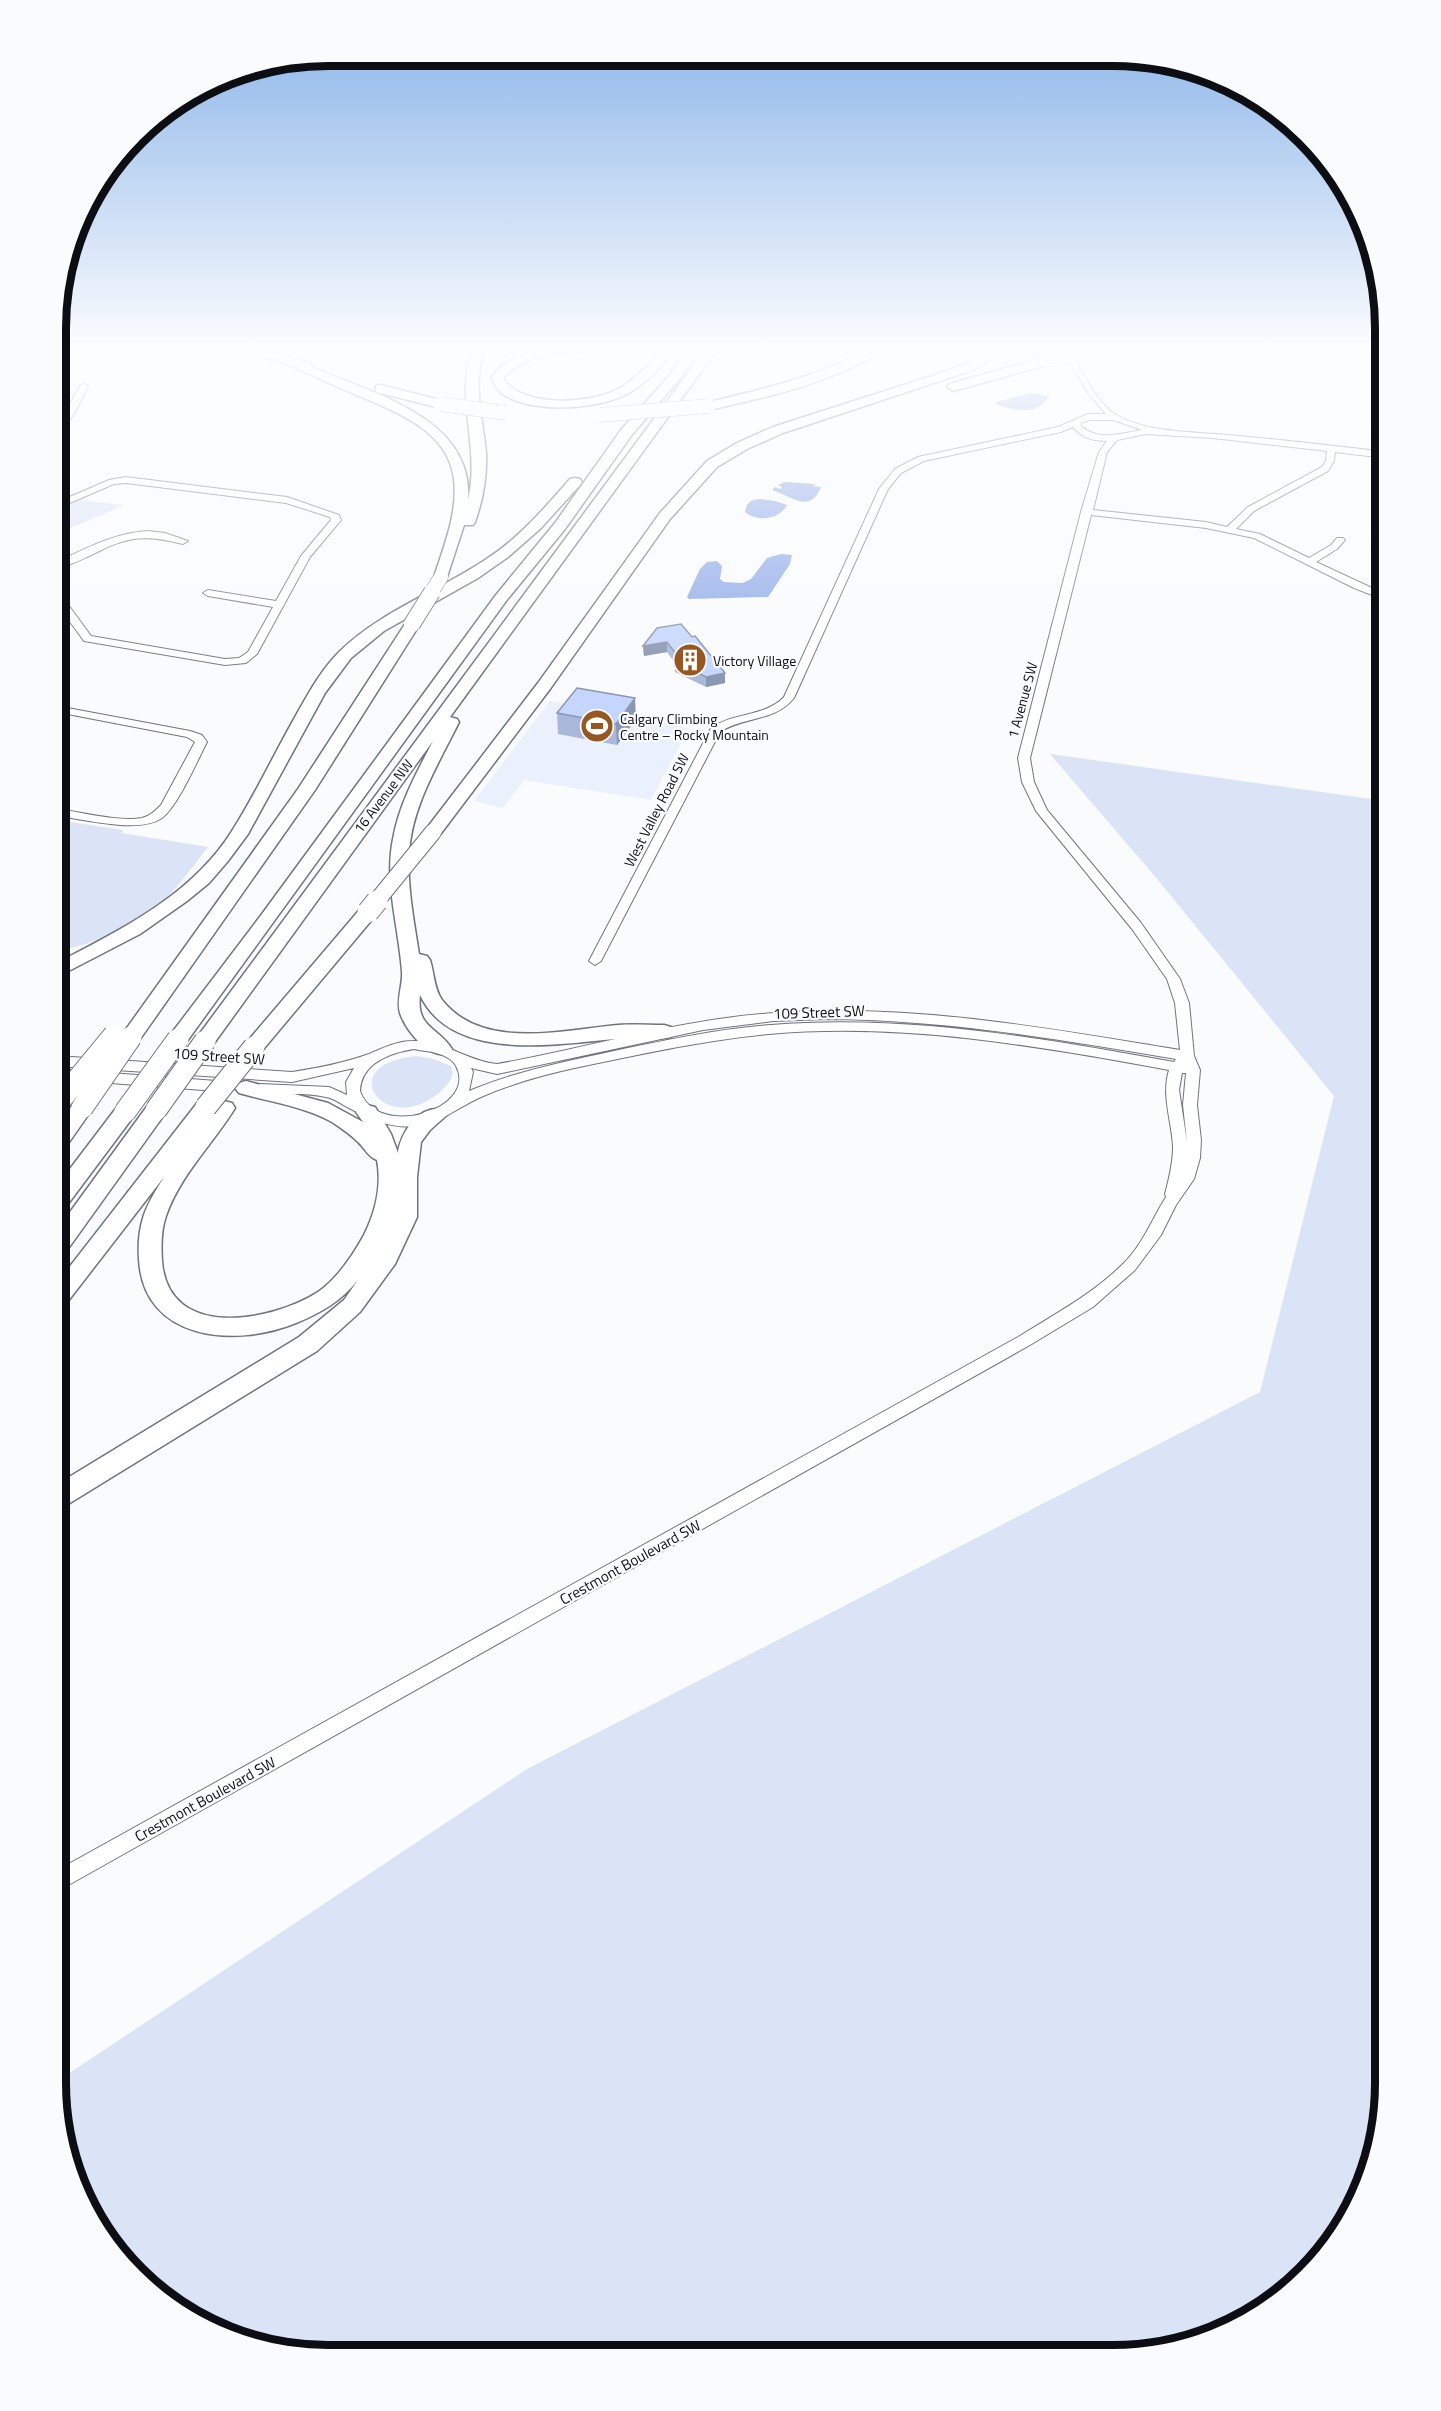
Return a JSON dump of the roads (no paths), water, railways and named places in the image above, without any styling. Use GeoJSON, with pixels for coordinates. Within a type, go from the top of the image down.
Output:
{"type":"FeatureCollection","features":[{"type":"Feature","properties":{"kind":"highway"},"geometry":{"type":"LineString","coordinates":[[441,577],[455,538],[461,485],[455,460]]}},
{"type":"Feature","properties":{"kind":"highway"},"geometry":{"type":"LineString","coordinates":[[66,1095],[123,1036],[210,923],[306,790],[412,624],[461,541],[471,514],[478,483],[480,460]]}},
{"type":"Feature","properties":{"kind":"highway"},"geometry":{"type":"LineString","coordinates":[[66,966],[155,917],[201,880],[238,835],[312,701],[331,670],[343,657],[379,628],[482,569],[515,545],[536,526],[595,460]]}},
{"type":"Feature","properties":{"kind":"highway","name":"16 Avenue NW"},"geometry":{"type":"LineString","coordinates":[[66,1190],[269,918],[501,598],[560,526],[607,460]]}},
{"type":"Feature","properties":{"kind":"highway","name":"16 Avenue NW"},"geometry":{"type":"LineString","coordinates":[[66,1235],[631,460]]}},
{"type":"Feature","properties":{"kind":"highway"},"geometry":{"type":"LineString","coordinates":[[66,1288],[215,1107],[317,974],[433,832],[544,686],[665,516],[696,479],[719,460]]}},
{"type":"Feature","properties":{"kind":"highway"},"geometry":{"type":"LineString","coordinates":[[696,479],[732,460]]}},
{"type":"Feature","properties":{"kind":"highway"},"geometry":{"type":"LineString","coordinates":[[446,1051],[426,1037],[410,1012],[412,976],[401,894],[401,839],[417,791],[470,680]]}},
{"type":"Feature","properties":{"kind":"highway"},"geometry":{"type":"LineString","coordinates":[[407,934],[422,963],[428,994],[435,1004],[444,1013],[475,1031],[508,1039],[542,1041],[619,1032],[664,1032]]}},
{"type":"Feature","properties":{"kind":"highway"},"geometry":{"type":"LineString","coordinates":[[66,1130],[82,1108],[123,1036]]}},
{"type":"Feature","properties":{"kind":"highway"},"geometry":{"type":"LineString","coordinates":[[66,1076],[96,1077]]}},
{"type":"Feature","properties":{"kind":"highway"},"geometry":{"type":"LineString","coordinates":[[246,1088],[324,1111],[347,1122],[372,1141],[389,1176]]}},
{"type":"Feature","properties":{"kind":"highway"},"geometry":{"type":"LineString","coordinates":[[215,1107],[156,1211],[149,1247],[153,1282],[167,1306],[192,1320],[220,1328],[259,1326],[291,1317],[330,1295],[358,1264],[374,1239],[387,1205],[389,1176],[386,1149],[364,1110]]}},
{"type":"Feature","properties":{"kind":"highway"},"geometry":{"type":"LineString","coordinates":[[66,1492],[308,1344],[351,1306],[387,1258],[406,1217],[406,1177],[410,1141],[422,1125],[445,1110]]}},
{"type":"Feature","properties":{"kind":"street","name":"West Valley Road SW"},"geometry":{"type":"LineString","coordinates":[[595,961],[715,730],[731,721],[775,711],[789,698],[876,506],[893,476],[907,466],[923,460]]}},
{"type":"Feature","properties":{"kind":"street","name":"1 Avenue SW"},"geometry":{"type":"LineString","coordinates":[[1101,460],[1025,748],[1025,769],[1028,782],[1042,811],[1137,926],[1165,965],[1182,1003],[1187,1056]]}},
{"type":"Feature","properties":{"kind":"street"},"geometry":{"type":"LineString","coordinates":[[1230,529],[1251,509],[1325,469],[1330,460]]}},
{"type":"Feature","properties":{"kind":"street"},"geometry":{"type":"LineString","coordinates":[[66,501],[112,482],[126,480],[307,504],[334,515],[335,522],[312,546],[252,654],[242,661],[225,663],[88,639],[66,609]]}},
{"type":"Feature","properties":{"kind":"street"},"geometry":{"type":"LineString","coordinates":[[1086,512],[1230,529],[1257,536],[1375,593]]}},
{"type":"Feature","properties":{"kind":"street"},"geometry":{"type":"LineString","coordinates":[[66,562],[127,534],[141,533],[183,541]]}},
{"type":"Feature","properties":{"kind":"street"},"geometry":{"type":"LineString","coordinates":[[1309,562],[1334,547],[1340,540]]}},
{"type":"Feature","properties":{"kind":"street"},"geometry":{"type":"LineString","coordinates":[[208,593],[279,604]]}},
{"type":"Feature","properties":{"kind":"street"},"geometry":{"type":"LineString","coordinates":[[66,711],[190,734],[198,738],[201,744],[166,807],[150,819],[129,822],[66,813]]}},
{"type":"Feature","properties":{"kind":"street","name":"109 Street SW"},"geometry":{"type":"LineString","coordinates":[[446,1051],[475,1065],[497,1069],[664,1032],[771,1017],[887,1015],[945,1018],[1013,1027],[1187,1056]]}},
{"type":"Feature","properties":{"kind":"street","name":"109 Street SW"},"geometry":{"type":"LineString","coordinates":[[445,1110],[473,1094],[561,1067],[684,1041],[794,1027],[885,1026],[952,1031],[1193,1070]]}},
{"type":"Feature","properties":{"kind":"street"},"geometry":{"type":"LineString","coordinates":[[414,1045],[446,1051],[462,1063],[468,1077],[464,1091],[445,1110],[405,1122],[384,1119],[364,1110],[354,1095],[354,1081],[362,1067],[376,1056],[394,1048],[414,1045]]}},
{"type":"Feature","properties":{"kind":"street","name":"109 Street SW"},"geometry":{"type":"LineString","coordinates":[[66,1062],[292,1077],[331,1070],[376,1056]]}},
{"type":"Feature","properties":{"kind":"street"},"geometry":{"type":"LineString","coordinates":[[1176,1067],[1187,1056]]}},
{"type":"Feature","properties":{"kind":"street","name":"Crestmont Boulevard SW"},"geometry":{"type":"LineString","coordinates":[[66,1876],[1065,1317],[1103,1291],[1130,1266],[1156,1231],[1170,1203],[1187,1179],[1193,1158],[1190,1105],[1193,1070],[1187,1056]]}},
{"type":"Feature","properties":{"kind":"street","name":"Crestmont Boulevard SW"},"geometry":{"type":"LineString","coordinates":[[1170,1203],[1179,1159],[1174,1109],[1176,1067]]}},
{"type":"Feature","properties":{"kind":"street","name":"109 Street SW"},"geometry":{"type":"LineString","coordinates":[[96,1077],[246,1088],[319,1090],[337,1094],[364,1110]]}},
{"type":"Feature","properties":{"kind":"water"},"geometry":{"type":"Polygon","coordinates":[[[785,482],[816,484],[812,486],[821,487],[812,500],[806,502],[772,490],[775,487],[780,489],[782,487],[778,485],[785,482]]]}},
{"type":"Feature","properties":{"kind":"water"},"geometry":{"type":"Polygon","coordinates":[[[760,499],[787,505],[779,514],[768,518],[756,517],[745,512],[750,502],[760,499]]]}},
{"type":"Feature","properties":{"kind":"water"},"geometry":{"type":"Polygon","coordinates":[[[781,554],[792,555],[790,564],[768,597],[689,599],[687,597],[700,569],[707,562],[717,561],[722,566],[720,579],[724,582],[743,583],[751,579],[767,558],[781,554]]]}},
{"type":"Feature","properties":{"kind":"place","name":"Victory Village"},"geometry":{"type":"Point","coordinates":[690,660]}},
{"type":"Feature","properties":{"kind":"place","name":"Calgary Climbing Centre – Rocky Mountain"},"geometry":{"type":"Point","coordinates":[597,726]}}]}
